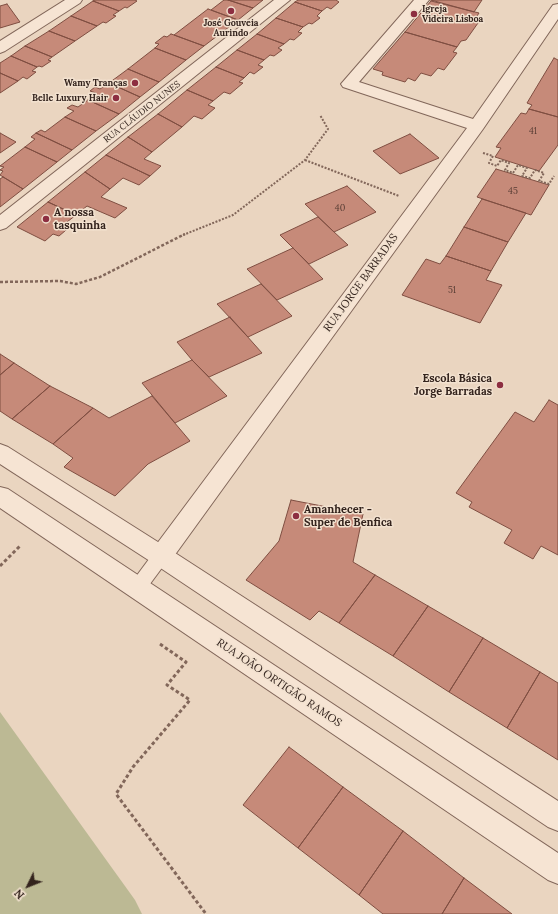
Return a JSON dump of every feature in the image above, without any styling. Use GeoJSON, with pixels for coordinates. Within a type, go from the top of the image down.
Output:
{"type":"FeatureCollection","features":[{"type":"Feature","properties":{"kind":"street"},"geometry":{"type":"LineString","coordinates":[[0,48],[75,0]]}},
{"type":"Feature","properties":{"kind":"street","name":"RUA CLÁUDIO NUNES"},"geometry":{"type":"LineString","coordinates":[[0,224],[283,0]]}},
{"type":"Feature","properties":{"kind":"street"},"geometry":{"type":"LineString","coordinates":[[422,0],[349,84],[477,126]]}},
{"type":"Feature","properties":{"kind":"street","name":"RUA JORGE BARRADAS"},"geometry":{"type":"LineString","coordinates":[[161,556],[477,126],[558,8]]}},
{"type":"Feature","properties":{"kind":"street"},"geometry":{"type":"LineString","coordinates":[[0,453],[161,556],[558,817]]}},
{"type":"Feature","properties":{"kind":"street","name":"RUA JOÃO ORTIGÃO RAMOS"},"geometry":{"type":"LineString","coordinates":[[0,496],[138,587],[558,870]]}},
{"type":"Feature","properties":{"kind":"lane"},"geometry":{"type":"LineString","coordinates":[[138,587],[161,556]]}},
{"type":"Feature","properties":{"kind":"path"},"geometry":{"type":"LineString","coordinates":[[0,282],[60,281],[76,284],[100,277],[195,228],[233,215],[305,160],[328,129],[320,115]]}},
{"type":"Feature","properties":{"kind":"path"},"geometry":{"type":"LineString","coordinates":[[305,160],[420,204]]}},
{"type":"Feature","properties":{"kind":"path"},"geometry":{"type":"LineString","coordinates":[[497,166],[501,160],[509,162],[505,170],[513,173],[518,165],[527,168],[522,176],[530,178],[535,170],[544,173],[539,181],[549,184],[554,176]]}},
{"type":"Feature","properties":{"kind":"path"},"geometry":{"type":"LineString","coordinates":[[0,566],[21,544]]}},
{"type":"Feature","properties":{"kind":"path"},"geometry":{"type":"LineString","coordinates":[[160,644],[186,662],[167,685],[190,700],[133,767],[116,794],[206,914]]}},
{"type":"Feature","properties":{"kind":"shaded area"},"geometry":{"type":"Polygon","coordinates":[[[0,712],[135,900],[142,914],[0,914],[0,712]]]}},
{"type":"Feature","properties":{"kind":"building"},"geometry":{"type":"Polygon","coordinates":[[[224,0],[253,8],[238,20],[211,10],[224,0]]]}},
{"type":"Feature","properties":{"kind":"building"},"geometry":{"type":"Polygon","coordinates":[[[228,0],[263,0],[253,8],[228,0]]]}},
{"type":"Feature","properties":{"kind":"building"},"geometry":{"type":"Polygon","coordinates":[[[298,0],[336,0],[339,2],[331,9],[327,7],[322,11],[295,2],[298,0]]]}},
{"type":"Feature","properties":{"kind":"building"},"geometry":{"type":"Polygon","coordinates":[[[431,0],[482,0],[474,12],[431,0]]]}},
{"type":"Feature","properties":{"kind":"building"},"geometry":{"type":"Polygon","coordinates":[[[93,1],[137,1],[127,8],[125,7],[119,11],[93,1]]]}},
{"type":"Feature","properties":{"kind":"building"},"geometry":{"type":"Polygon","coordinates":[[[93,1],[119,11],[113,15],[116,16],[106,23],[103,22],[97,26],[71,16],[93,1]]]}},
{"type":"Feature","properties":{"kind":"building"},"geometry":{"type":"Polygon","coordinates":[[[431,1],[479,13],[473,22],[478,23],[466,40],[461,41],[457,47],[405,32],[431,1]]]}},
{"type":"Feature","properties":{"kind":"building"},"geometry":{"type":"Polygon","coordinates":[[[295,2],[322,11],[317,16],[320,18],[312,24],[309,23],[303,27],[276,18],[295,2]]]}},
{"type":"Feature","properties":{"kind":"building"},"geometry":{"type":"Polygon","coordinates":[[[7,4],[20,22],[0,28],[0,6],[7,4]]]}},
{"type":"Feature","properties":{"kind":"building"},"geometry":{"type":"Polygon","coordinates":[[[208,9],[238,20],[204,46],[174,35],[208,9]]]}},
{"type":"Feature","properties":{"kind":"building"},"geometry":{"type":"Polygon","coordinates":[[[71,16],[97,26],[75,41],[49,31],[71,16]]]}},
{"type":"Feature","properties":{"kind":"building"},"geometry":{"type":"Polygon","coordinates":[[[276,18],[303,27],[298,32],[302,33],[294,40],[290,39],[284,44],[257,34],[276,18]]]}},
{"type":"Feature","properties":{"kind":"building"},"geometry":{"type":"Polygon","coordinates":[[[49,31],[75,41],[52,57],[25,46],[49,31]]]}},
{"type":"Feature","properties":{"kind":"building"},"geometry":{"type":"Polygon","coordinates":[[[405,32],[457,47],[453,52],[457,53],[444,70],[438,68],[431,76],[421,73],[415,81],[408,78],[405,82],[382,75],[383,72],[373,69],[405,32]]]}},
{"type":"Feature","properties":{"kind":"building"},"geometry":{"type":"Polygon","coordinates":[[[171,34],[204,46],[186,60],[155,48],[159,44],[155,43],[164,36],[167,37],[171,34]]]}},
{"type":"Feature","properties":{"kind":"building"},"geometry":{"type":"Polygon","coordinates":[[[257,34],[284,44],[278,48],[282,50],[274,56],[270,55],[264,60],[237,50],[257,34]]]}},
{"type":"Feature","properties":{"kind":"building"},"geometry":{"type":"Polygon","coordinates":[[[25,46],[52,57],[48,60],[51,61],[42,67],[37,67],[11,56],[25,46]]]}},
{"type":"Feature","properties":{"kind":"building"},"geometry":{"type":"Polygon","coordinates":[[[155,48],[186,60],[159,82],[128,69],[155,48]]]}},
{"type":"Feature","properties":{"kind":"building"},"geometry":{"type":"Polygon","coordinates":[[[237,50],[264,60],[258,65],[263,67],[254,74],[250,72],[244,78],[216,67],[237,50]]]}},
{"type":"Feature","properties":{"kind":"building"},"geometry":{"type":"Polygon","coordinates":[[[11,56],[37,67],[32,71],[36,72],[27,79],[23,77],[18,81],[0,73],[0,63],[11,56]]]}},
{"type":"Feature","properties":{"kind":"building"},"geometry":{"type":"Polygon","coordinates":[[[554,58],[558,60],[558,117],[529,109],[532,105],[527,103],[554,58]]]}},
{"type":"Feature","properties":{"kind":"building"},"geometry":{"type":"Polygon","coordinates":[[[216,67],[244,78],[239,82],[243,83],[230,94],[224,92],[213,101],[187,90],[216,67]]]}},
{"type":"Feature","properties":{"kind":"building"},"geometry":{"type":"Polygon","coordinates":[[[128,69],[159,82],[140,97],[109,83],[128,69]]]}},
{"type":"Feature","properties":{"kind":"building"},"geometry":{"type":"Polygon","coordinates":[[[0,73],[18,81],[0,93],[0,73]]]}},
{"type":"Feature","properties":{"kind":"building"},"geometry":{"type":"Polygon","coordinates":[[[109,83],[140,97],[119,114],[88,100],[96,93],[90,91],[95,87],[100,89],[109,83]]]}},
{"type":"Feature","properties":{"kind":"building"},"geometry":{"type":"Polygon","coordinates":[[[187,90],[213,101],[208,105],[215,108],[202,119],[194,116],[182,127],[158,114],[187,90]]]}},
{"type":"Feature","properties":{"kind":"building"},"geometry":{"type":"Polygon","coordinates":[[[88,100],[119,114],[96,131],[65,117],[74,111],[67,108],[72,105],[78,107],[88,100]]]}},
{"type":"Feature","properties":{"kind":"building"},"geometry":{"type":"Polygon","coordinates":[[[529,109],[558,117],[558,145],[539,171],[495,157],[501,148],[496,147],[521,113],[526,114],[529,109]]]}},
{"type":"Feature","properties":{"kind":"building"},"geometry":{"type":"Polygon","coordinates":[[[158,114],[182,127],[152,152],[128,137],[158,114]]]}},
{"type":"Feature","properties":{"kind":"building"},"geometry":{"type":"Polygon","coordinates":[[[65,117],[96,131],[72,150],[36,133],[41,130],[45,132],[65,117]]]}},
{"type":"Feature","properties":{"kind":"building"},"geometry":{"type":"Polygon","coordinates":[[[0,133],[16,142],[0,153],[0,133]]]}},
{"type":"Feature","properties":{"kind":"building"},"geometry":{"type":"Polygon","coordinates":[[[36,133],[72,150],[57,162],[25,147],[35,139],[31,137],[36,133]]]}},
{"type":"Feature","properties":{"kind":"building"},"geometry":{"type":"Polygon","coordinates":[[[410,134],[439,158],[400,174],[373,151],[410,134]]]}},
{"type":"Feature","properties":{"kind":"building"},"geometry":{"type":"Polygon","coordinates":[[[128,137],[152,152],[144,159],[161,166],[150,176],[106,155],[128,137]]]}},
{"type":"Feature","properties":{"kind":"building"},"geometry":{"type":"Polygon","coordinates":[[[25,147],[57,162],[23,189],[0,175],[3,171],[0,170],[4,167],[0,166],[25,147]]]}},
{"type":"Feature","properties":{"kind":"building"},"geometry":{"type":"Polygon","coordinates":[[[106,155],[150,176],[139,185],[123,178],[110,189],[85,172],[106,155]]]}},
{"type":"Feature","properties":{"kind":"building"},"geometry":{"type":"Polygon","coordinates":[[[496,169],[549,185],[531,215],[477,197],[496,169]]]}},
{"type":"Feature","properties":{"kind":"building"},"geometry":{"type":"Polygon","coordinates":[[[85,172],[110,189],[101,197],[127,208],[115,218],[87,206],[76,215],[48,202],[85,172]]]}},
{"type":"Feature","properties":{"kind":"building"},"geometry":{"type":"Polygon","coordinates":[[[3,177],[23,189],[0,207],[0,179],[3,177]]]}},
{"type":"Feature","properties":{"kind":"building"},"geometry":{"type":"Polygon","coordinates":[[[347,186],[376,212],[334,232],[305,204],[347,186]]]}},
{"type":"Feature","properties":{"kind":"building"},"geometry":{"type":"Polygon","coordinates":[[[482,199],[526,213],[508,242],[464,227],[482,199]]]}},
{"type":"Feature","properties":{"kind":"building"},"geometry":{"type":"Polygon","coordinates":[[[48,202],[76,215],[67,222],[72,225],[59,236],[53,234],[45,241],[17,227],[48,202]]]}},
{"type":"Feature","properties":{"kind":"building"},"geometry":{"type":"Polygon","coordinates":[[[318,217],[348,245],[309,264],[280,235],[318,217]]]}},
{"type":"Feature","properties":{"kind":"building"},"geometry":{"type":"Polygon","coordinates":[[[464,227],[508,242],[491,271],[446,256],[464,227]]]}},
{"type":"Feature","properties":{"kind":"building"},"geometry":{"type":"Polygon","coordinates":[[[293,248],[323,279],[277,300],[247,269],[293,248]]]}},
{"type":"Feature","properties":{"kind":"building"},"geometry":{"type":"Polygon","coordinates":[[[446,256],[491,271],[486,280],[502,285],[480,323],[402,295],[426,259],[440,264],[446,256]]]}},
{"type":"Feature","properties":{"kind":"building"},"geometry":{"type":"Polygon","coordinates":[[[261,284],[292,316],[248,337],[217,304],[261,284]]]}},
{"type":"Feature","properties":{"kind":"building"},"geometry":{"type":"Polygon","coordinates":[[[230,317],[262,353],[209,377],[177,342],[230,317]]]}},
{"type":"Feature","properties":{"kind":"building"},"geometry":{"type":"Polygon","coordinates":[[[0,354],[14,363],[0,375],[0,354]]]}},
{"type":"Feature","properties":{"kind":"building"},"geometry":{"type":"Polygon","coordinates":[[[192,360],[227,396],[175,423],[142,383],[192,360]]]}},
{"type":"Feature","properties":{"kind":"building"},"geometry":{"type":"Polygon","coordinates":[[[14,363],[50,386],[12,419],[0,411],[0,375],[14,363]]]}},
{"type":"Feature","properties":{"kind":"building"},"geometry":{"type":"Polygon","coordinates":[[[50,386],[93,408],[53,444],[12,419],[50,386]]]}},
{"type":"Feature","properties":{"kind":"building"},"geometry":{"type":"Polygon","coordinates":[[[152,396],[190,441],[148,464],[115,496],[64,467],[73,458],[53,444],[93,408],[109,418],[152,396]]]}},
{"type":"Feature","properties":{"kind":"building"},"geometry":{"type":"Polygon","coordinates":[[[549,400],[558,405],[558,555],[541,546],[533,559],[504,543],[512,530],[469,507],[472,502],[456,493],[515,412],[534,422],[549,400]]]}},
{"type":"Feature","properties":{"kind":"building"},"geometry":{"type":"Polygon","coordinates":[[[291,500],[363,514],[353,562],[375,575],[339,623],[319,611],[310,620],[246,580],[279,541],[291,500]]]}},
{"type":"Feature","properties":{"kind":"building"},"geometry":{"type":"Polygon","coordinates":[[[375,575],[428,606],[393,656],[339,623],[375,575]]]}},
{"type":"Feature","properties":{"kind":"building"},"geometry":{"type":"Polygon","coordinates":[[[428,606],[483,638],[449,692],[393,656],[428,606]]]}},
{"type":"Feature","properties":{"kind":"building"},"geometry":{"type":"Polygon","coordinates":[[[483,638],[540,672],[507,728],[449,692],[483,638]]]}},
{"type":"Feature","properties":{"kind":"building"},"geometry":{"type":"Polygon","coordinates":[[[540,672],[558,683],[558,760],[507,728],[540,672]]]}},
{"type":"Feature","properties":{"kind":"building"},"geometry":{"type":"Polygon","coordinates":[[[289,747],[343,787],[298,848],[243,805],[289,747]]]}},
{"type":"Feature","properties":{"kind":"building"},"geometry":{"type":"Polygon","coordinates":[[[343,787],[403,831],[359,895],[298,848],[343,787]]]}},
{"type":"Feature","properties":{"kind":"building"},"geometry":{"type":"Polygon","coordinates":[[[403,831],[464,878],[442,914],[383,914],[359,895],[403,831]]]}},
{"type":"Feature","properties":{"kind":"building"},"geometry":{"type":"Polygon","coordinates":[[[464,878],[512,914],[442,914],[464,878]]]}},
{"type":"Feature","properties":{"kind":"place","name":"José Gouveia Aurindo"},"geometry":{"type":"Point","coordinates":[231,11]}},
{"type":"Feature","properties":{"kind":"place","name":"Igreja Videira Lisboa"},"geometry":{"type":"Point","coordinates":[414,14]}},
{"type":"Feature","properties":{"kind":"place","name":"Wamy Tranças"},"geometry":{"type":"Point","coordinates":[135,83]}},
{"type":"Feature","properties":{"kind":"place","name":"Belle Luxury Hair"},"geometry":{"type":"Point","coordinates":[116,98]}},
{"type":"Feature","properties":{"kind":"place","name":"A nossa tasquinha"},"geometry":{"type":"Point","coordinates":[46,219]}},
{"type":"Feature","properties":{"kind":"place","name":"Escola Básica Jorge Barradas"},"geometry":{"type":"Point","coordinates":[500,385]}},
{"type":"Feature","properties":{"kind":"place","name":"Amanhecer - Super de Benfica"},"geometry":{"type":"Point","coordinates":[296,516]}}]}
